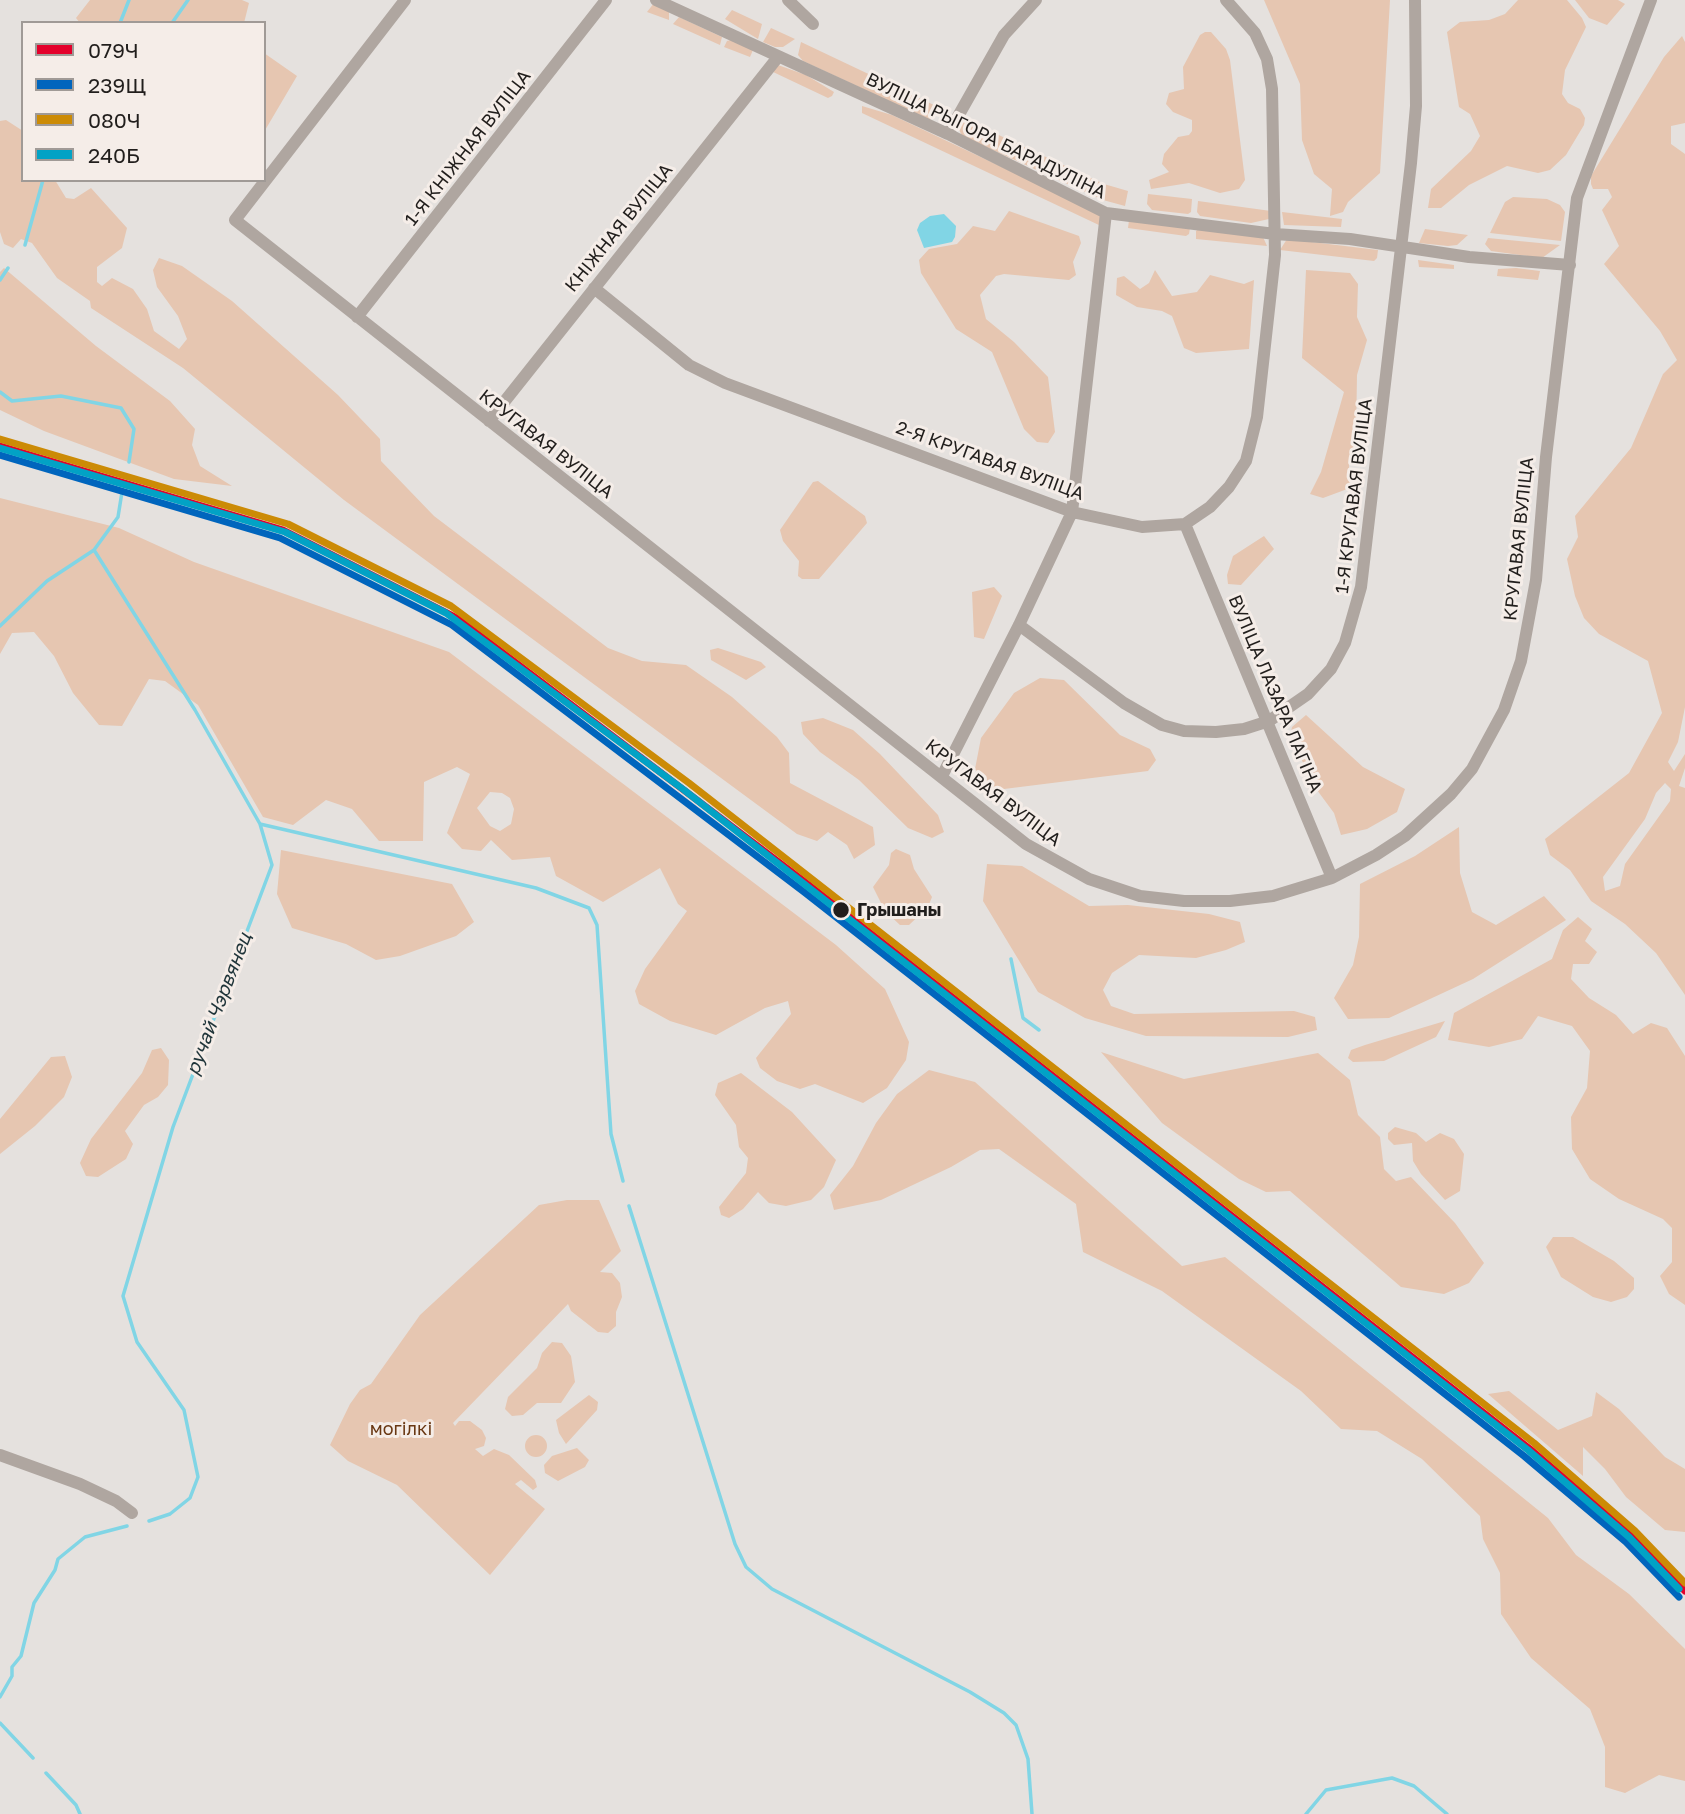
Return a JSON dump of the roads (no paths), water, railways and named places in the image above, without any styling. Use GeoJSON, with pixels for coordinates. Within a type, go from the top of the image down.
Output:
{"type":"FeatureCollection","features":[{"type":"Feature","properties":{"kind":"street","name":"КРУГАВАЯ ВУЛІЦА"},"geometry":{"type":"LineString","coordinates":[[266,180],[405,0]]}},
{"type":"Feature","properties":{"kind":"street","name":"1-Я КНІЖНАЯ ВУЛІЦА"},"geometry":{"type":"LineString","coordinates":[[357,317],[606,0]]}},
{"type":"Feature","properties":{"kind":"street","name":"ВУЛІЦА РЫГОРА БАРАДУЛІНА"},"geometry":{"type":"LineString","coordinates":[[656,0],[948,134],[1106,213],[1469,257],[1570,264]]}},
{"type":"Feature","properties":{"kind":"street"},"geometry":{"type":"LineString","coordinates":[[788,0],[813,24]]}},
{"type":"Feature","properties":{"kind":"street"},"geometry":{"type":"LineString","coordinates":[[948,134],[1004,35],[1036,0]]}},
{"type":"Feature","properties":{"kind":"street"},"geometry":{"type":"LineString","coordinates":[[1185,524],[1210,507],[1229,487],[1246,461],[1257,417],[1275,255],[1272,89],[1267,59],[1255,33],[1226,0]]}},
{"type":"Feature","properties":{"kind":"street","name":"1-Я КРУГАВАЯ ВУЛІЦА"},"geometry":{"type":"LineString","coordinates":[[1019,625],[1124,703],[1162,725],[1184,731],[1244,729],[1269,721],[1308,694],[1331,670],[1345,643],[1356,610],[1402,247],[1416,106],[1415,0]]}},
{"type":"Feature","properties":{"kind":"street","name":"КРУГАВАЯ ВУЛІЦА"},"geometry":{"type":"LineString","coordinates":[[264,182],[235,220],[1051,860],[1089,879],[1140,896],[1184,901],[1230,901],[1273,896],[1332,878],[1405,836],[1451,794],[1472,769],[1504,710],[1521,661],[1536,580],[1546,457],[1577,198],[1651,0]]}},
{"type":"Feature","properties":{"kind":"street","name":"КНІЖНАЯ ВУЛІЦА"},"geometry":{"type":"LineString","coordinates":[[489,421],[778,57]]}},
{"type":"Feature","properties":{"kind":"street"},"geometry":{"type":"LineString","coordinates":[[942,776],[1019,625],[1072,512],[1106,213]]}},
{"type":"Feature","properties":{"kind":"street","name":"2-Я КРУГАВАЯ ВУЛІЦА"},"geometry":{"type":"LineString","coordinates":[[594,288],[706,375],[1072,512],[1142,527],[1185,524]]}},
{"type":"Feature","properties":{"kind":"street","name":"ВУЛІЦА ЛАЗАРА ЛАГІНА"},"geometry":{"type":"LineString","coordinates":[[1185,524],[1332,878]]}},
{"type":"Feature","properties":{"kind":"street"},"geometry":{"type":"LineString","coordinates":[[0,1455],[80,1485],[116,1501],[131,1513]]}},
{"type":"Feature","properties":{"kind":"water"},"geometry":{"type":"Polygon","coordinates":[[[944,214],[956,226],[955,237],[952,242],[924,248],[917,230],[920,223],[930,216],[944,214]]]}},
{"type":"Feature","properties":{"kind":"waterway"},"geometry":{"type":"LineString","coordinates":[[121,21],[129,0]]}},
{"type":"Feature","properties":{"kind":"waterway","name":"ручай Чэрвянец"},"geometry":{"type":"LineString","coordinates":[[173,21],[188,0]]}},
{"type":"Feature","properties":{"kind":"waterway","name":"ручай Чэрвянец"},"geometry":{"type":"LineString","coordinates":[[25,245],[42,182]]}},
{"type":"Feature","properties":{"kind":"waterway","name":"ручай Чэрвянец"},"geometry":{"type":"LineString","coordinates":[[0,280],[8,268]]}},
{"type":"Feature","properties":{"kind":"waterway","name":"ручай Чэрвянец"},"geometry":{"type":"LineString","coordinates":[[0,392],[12,401],[61,396],[121,408],[134,429],[129,462]]}},
{"type":"Feature","properties":{"kind":"waterway","name":"ручай Чэрвянец"},"geometry":{"type":"LineString","coordinates":[[122,492],[118,517],[94,550],[195,710],[260,824],[272,865],[173,1127],[123,1296],[137,1342],[184,1410],[198,1477],[190,1498],[170,1514],[149,1521]]}},
{"type":"Feature","properties":{"kind":"waterway"},"geometry":{"type":"LineString","coordinates":[[0,626],[47,581],[94,550]]}},
{"type":"Feature","properties":{"kind":"waterway"},"geometry":{"type":"LineString","coordinates":[[260,824],[536,888],[589,908],[597,925],[611,1134],[623,1181]]}},
{"type":"Feature","properties":{"kind":"waterway"},"geometry":{"type":"LineString","coordinates":[[1011,959],[1023,1018],[1039,1030]]}},
{"type":"Feature","properties":{"kind":"waterway"},"geometry":{"type":"LineString","coordinates":[[629,1206],[735,1544],[746,1567],[772,1589],[970,1692],[1004,1713],[1016,1725],[1028,1759],[1032,1814]]}},
{"type":"Feature","properties":{"kind":"waterway","name":"ручай Чэрвянец"},"geometry":{"type":"LineString","coordinates":[[0,1697],[12,1676],[12,1667],[21,1656],[34,1603],[55,1570],[58,1559],[85,1537],[127,1526]]}},
{"type":"Feature","properties":{"kind":"waterway"},"geometry":{"type":"LineString","coordinates":[[0,1723],[33,1758]]}},
{"type":"Feature","properties":{"kind":"waterway"},"geometry":{"type":"LineString","coordinates":[[46,1773],[76,1805],[80,1814]]}},
{"type":"Feature","properties":{"kind":"waterway"},"geometry":{"type":"LineString","coordinates":[[1306,1814],[1326,1790],[1392,1778],[1414,1786],[1447,1814]]}},
{"type":"Feature","properties":{"kind":"place","name":"Грышаны"},"geometry":{"type":"Point","coordinates":[841,910]}},
{"type":"Feature","properties":{"kind":"park label","name":"могілкі"},"geometry":{"type":"Point","coordinates":[401,1429]}}]}
